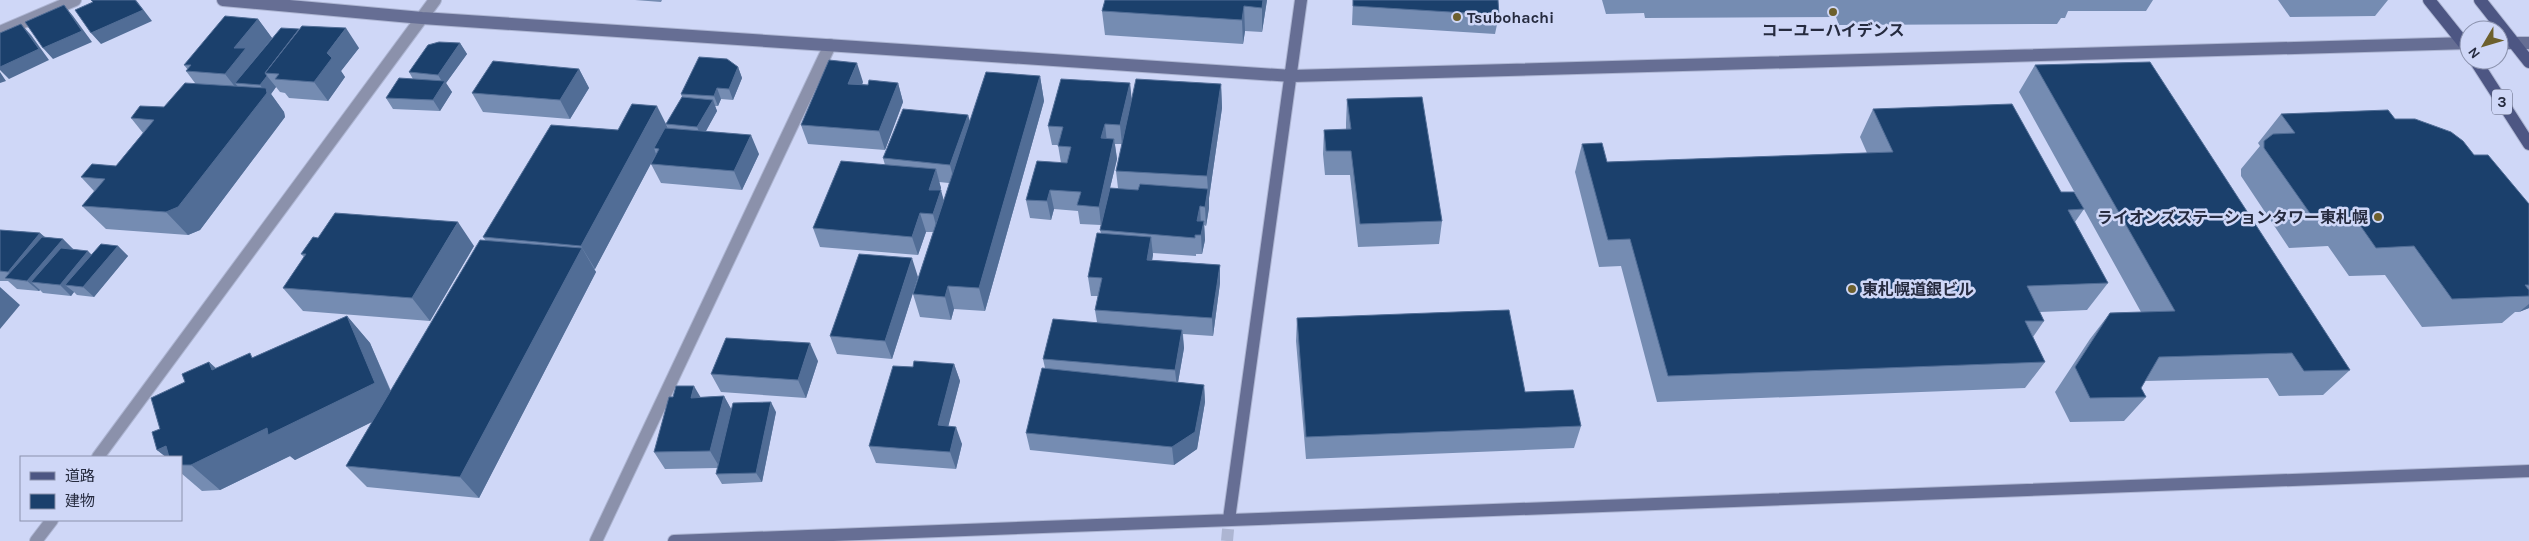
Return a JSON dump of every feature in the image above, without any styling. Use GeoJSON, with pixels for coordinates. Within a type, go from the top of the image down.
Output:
{"type":"FeatureCollection","features":[{"type":"Feature","properties":{"kind":"main road"},"geometry":{"type":"LineString","coordinates":[[2429,0],[2459,35]]}},
{"type":"Feature","properties":{"kind":"main road"},"geometry":{"type":"LineString","coordinates":[[2480,0],[2516,43],[2529,62]]}},
{"type":"Feature","properties":{"kind":"main road","name":"3"},"geometry":{"type":"LineString","coordinates":[[2481,70],[2529,144]]}},
{"type":"Feature","properties":{"kind":"street"},"geometry":{"type":"LineString","coordinates":[[0,32],[75,0]]}},
{"type":"Feature","properties":{"kind":"street"},"geometry":{"type":"LineString","coordinates":[[223,0],[422,18],[1292,76],[2459,46]]}},
{"type":"Feature","properties":{"kind":"street"},"geometry":{"type":"LineString","coordinates":[[99,456],[435,0]]}},
{"type":"Feature","properties":{"kind":"street"},"geometry":{"type":"LineString","coordinates":[[1229,519],[1292,76],[1301,0]]}},
{"type":"Feature","properties":{"kind":"street"},"geometry":{"type":"LineString","coordinates":[[2509,43],[2529,42]]}},
{"type":"Feature","properties":{"kind":"street"},"geometry":{"type":"LineString","coordinates":[[596,541],[830,45]]}},
{"type":"Feature","properties":{"kind":"street"},"geometry":{"type":"LineString","coordinates":[[674,541],[2529,471]]}},
{"type":"Feature","properties":{"kind":"street"},"geometry":{"type":"LineString","coordinates":[[36,541],[51,521]]}},
{"type":"Feature","properties":{"kind":"building"},"geometry":{"type":"Polygon","coordinates":[[[91,0],[135,0],[143,10],[91,33],[75,10],[93,2],[91,0]]]}},
{"type":"Feature","properties":{"kind":"building"},"geometry":{"type":"Polygon","coordinates":[[[1105,0],[1263,0],[1262,8],[1244,6],[1242,20],[1102,11],[1105,0]]]}},
{"type":"Feature","properties":{"kind":"building"},"geometry":{"type":"Polygon","coordinates":[[[1353,0],[1498,0],[1499,15],[1353,6],[1353,0]]]}},
{"type":"Feature","properties":{"kind":"building"},"geometry":{"type":"Polygon","coordinates":[[[64,5],[82,31],[43,48],[25,22],[64,5]]]}},
{"type":"Feature","properties":{"kind":"building"},"geometry":{"type":"Polygon","coordinates":[[[225,16],[258,19],[234,48],[246,48],[225,74],[186,71],[191,65],[184,65],[225,16]]]}},
{"type":"Feature","properties":{"kind":"building"},"geometry":{"type":"Polygon","coordinates":[[[21,24],[39,49],[0,67],[0,33],[21,24]]]}},
{"type":"Feature","properties":{"kind":"building"},"geometry":{"type":"Polygon","coordinates":[[[302,26],[346,28],[327,53],[332,58],[314,82],[275,79],[279,74],[265,73],[302,26]]]}},
{"type":"Feature","properties":{"kind":"building"},"geometry":{"type":"Polygon","coordinates":[[[281,28],[299,29],[265,73],[267,76],[260,85],[235,83],[281,28]]]}},
{"type":"Feature","properties":{"kind":"building"},"geometry":{"type":"Polygon","coordinates":[[[439,42],[460,43],[438,75],[409,72],[428,45],[439,42]]]}},
{"type":"Feature","properties":{"kind":"building"},"geometry":{"type":"Polygon","coordinates":[[[699,57],[727,59],[738,67],[729,89],[717,88],[714,96],[681,94],[699,57]]]}},
{"type":"Feature","properties":{"kind":"building"},"geometry":{"type":"Polygon","coordinates":[[[829,60],[857,63],[848,84],[868,85],[869,80],[898,83],[879,131],[801,125],[829,60]]]}},
{"type":"Feature","properties":{"kind":"building"},"geometry":{"type":"Polygon","coordinates":[[[493,61],[579,69],[560,100],[472,93],[493,61]]]}},
{"type":"Feature","properties":{"kind":"building"},"geometry":{"type":"Polygon","coordinates":[[[2150,62],[2350,370],[2304,371],[2292,353],[2159,357],[2141,388],[2146,397],[2090,398],[2075,367],[2110,313],[2175,311],[2035,65],[2150,62]]]}},
{"type":"Feature","properties":{"kind":"building"},"geometry":{"type":"Polygon","coordinates":[[[986,72],[1040,76],[979,288],[948,286],[945,297],[913,294],[986,72]]]}},
{"type":"Feature","properties":{"kind":"building"},"geometry":{"type":"Polygon","coordinates":[[[399,78],[445,81],[433,100],[386,98],[399,78]]]}},
{"type":"Feature","properties":{"kind":"building"},"geometry":{"type":"Polygon","coordinates":[[[1061,79],[1130,83],[1120,125],[1105,124],[1101,138],[1114,139],[1099,207],[1077,205],[1081,192],[1050,190],[1047,201],[1026,200],[1037,161],[1067,163],[1071,147],[1058,146],[1063,127],[1048,126],[1061,79]]]}},
{"type":"Feature","properties":{"kind":"building"},"geometry":{"type":"Polygon","coordinates":[[[1136,79],[1221,84],[1207,176],[1116,171],[1136,79]]]}},
{"type":"Feature","properties":{"kind":"building"},"geometry":{"type":"Polygon","coordinates":[[[185,83],[266,88],[267,93],[178,207],[166,212],[82,206],[105,179],[81,177],[92,164],[116,166],[154,120],[131,118],[140,106],[164,107],[185,83]]]}},
{"type":"Feature","properties":{"kind":"building"},"geometry":{"type":"Polygon","coordinates":[[[682,97],[713,100],[697,127],[666,124],[682,97]]]}},
{"type":"Feature","properties":{"kind":"building"},"geometry":{"type":"Polygon","coordinates":[[[1422,97],[1442,221],[1360,224],[1351,151],[1326,151],[1324,130],[1351,129],[1347,99],[1422,97]]]}},
{"type":"Feature","properties":{"kind":"building"},"geometry":{"type":"Polygon","coordinates":[[[632,104],[657,106],[581,246],[483,237],[551,125],[618,130],[632,104]]]}},
{"type":"Feature","properties":{"kind":"building","name":"東札幌道銀ビル"},"geometry":{"type":"Polygon","coordinates":[[[2012,104],[2061,192],[2074,192],[2084,209],[2068,210],[2108,283],[2027,286],[2044,321],[2025,321],[2045,362],[1668,376],[1630,239],[1608,240],[1582,144],[1602,143],[1607,162],[1893,152],[1873,109],[2012,104]]]}},
{"type":"Feature","properties":{"kind":"building"},"geometry":{"type":"Polygon","coordinates":[[[903,109],[968,115],[950,165],[883,158],[903,109]]]}},
{"type":"Feature","properties":{"kind":"building","name":"ライオンズステーションタワー東札幌"},"geometry":{"type":"Polygon","coordinates":[[[2388,110],[2395,119],[2415,119],[2451,132],[2463,141],[2474,155],[2488,155],[2529,204],[2529,285],[2525,285],[2529,290],[2529,296],[2452,299],[2414,246],[2376,248],[2355,218],[2314,219],[2264,148],[2264,141],[2273,134],[2295,133],[2281,114],[2388,110]]]}},
{"type":"Feature","properties":{"kind":"building"},"geometry":{"type":"Polygon","coordinates":[[[665,128],[751,135],[734,171],[651,164],[659,149],[654,148],[665,128]]]}},
{"type":"Feature","properties":{"kind":"building"},"geometry":{"type":"Polygon","coordinates":[[[841,161],[936,169],[929,190],[941,190],[933,214],[920,213],[912,237],[813,228],[841,161]]]}},
{"type":"Feature","properties":{"kind":"building"},"geometry":{"type":"Polygon","coordinates":[[[1140,184],[1208,189],[1205,207],[1200,206],[1197,221],[1204,221],[1201,235],[1195,235],[1195,238],[1100,230],[1110,188],[1138,190],[1140,184]]]}},
{"type":"Feature","properties":{"kind":"building"},"geometry":{"type":"Polygon","coordinates":[[[335,213],[458,222],[412,298],[283,288],[306,254],[301,254],[313,237],[318,238],[335,213]]]}},
{"type":"Feature","properties":{"kind":"building"},"geometry":{"type":"Polygon","coordinates":[[[0,230],[40,233],[8,272],[0,271],[0,230]]]}},
{"type":"Feature","properties":{"kind":"building"},"geometry":{"type":"Polygon","coordinates":[[[1097,233],[1151,237],[1147,260],[1220,265],[1212,318],[1095,310],[1102,278],[1088,277],[1097,233]]]}},
{"type":"Feature","properties":{"kind":"building"},"geometry":{"type":"Polygon","coordinates":[[[42,237],[63,239],[27,281],[5,278],[42,237]]]}},
{"type":"Feature","properties":{"kind":"building"},"geometry":{"type":"Polygon","coordinates":[[[480,240],[582,248],[460,477],[346,466],[480,240]]]}},
{"type":"Feature","properties":{"kind":"building"},"geometry":{"type":"Polygon","coordinates":[[[101,244],[118,246],[83,287],[65,285],[101,244]]]}},
{"type":"Feature","properties":{"kind":"building"},"geometry":{"type":"Polygon","coordinates":[[[61,248],[88,251],[60,285],[31,282],[61,248]]]}},
{"type":"Feature","properties":{"kind":"building"},"geometry":{"type":"Polygon","coordinates":[[[859,254],[912,258],[885,341],[830,336],[859,254]]]}},
{"type":"Feature","properties":{"kind":"building"},"geometry":{"type":"Polygon","coordinates":[[[1509,310],[1525,392],[1573,390],[1581,426],[1306,437],[1297,318],[1509,310]]]}},
{"type":"Feature","properties":{"kind":"building"},"geometry":{"type":"Polygon","coordinates":[[[347,316],[375,383],[268,435],[267,428],[191,465],[182,465],[182,456],[169,456],[166,446],[157,450],[152,432],[160,429],[151,398],[185,382],[182,374],[209,362],[212,370],[250,353],[252,358],[347,316]]]}},
{"type":"Feature","properties":{"kind":"building"},"geometry":{"type":"Polygon","coordinates":[[[1053,319],[1182,330],[1175,370],[1043,359],[1053,319]]]}},
{"type":"Feature","properties":{"kind":"building"},"geometry":{"type":"Polygon","coordinates":[[[726,338],[810,343],[798,380],[711,374],[726,338]]]}},
{"type":"Feature","properties":{"kind":"building"},"geometry":{"type":"Polygon","coordinates":[[[914,361],[954,364],[938,425],[956,427],[950,452],[869,446],[893,366],[913,367],[914,361]]]}},
{"type":"Feature","properties":{"kind":"building"},"geometry":{"type":"Polygon","coordinates":[[[1042,368],[1204,385],[1195,432],[1172,447],[1026,433],[1042,368]]]}},
{"type":"Feature","properties":{"kind":"building"},"geometry":{"type":"Polygon","coordinates":[[[676,386],[694,386],[691,398],[724,396],[710,451],[654,452],[669,397],[673,397],[676,386]]]}},
{"type":"Feature","properties":{"kind":"building"},"geometry":{"type":"Polygon","coordinates":[[[771,402],[756,473],[716,474],[733,403],[771,402]]]}},
{"type":"Feature","properties":{"kind":"tunnel"},"geometry":{"type":"LineString","coordinates":[[1227,541],[1229,519]]}},
{"type":"Feature","properties":{"kind":"place","name":"コーユーハイデンス"},"geometry":{"type":"Point","coordinates":[1833,12]}},
{"type":"Feature","properties":{"kind":"place","name":"Tsubohachi"},"geometry":{"type":"Point","coordinates":[1457,17]}},
{"type":"Feature","properties":{"kind":"place","name":"ライオンズステーションタワー東札幌"},"geometry":{"type":"Point","coordinates":[2378,217]}},
{"type":"Feature","properties":{"kind":"place","name":"東札幌道銀ビル"},"geometry":{"type":"Point","coordinates":[1852,289]}}]}
